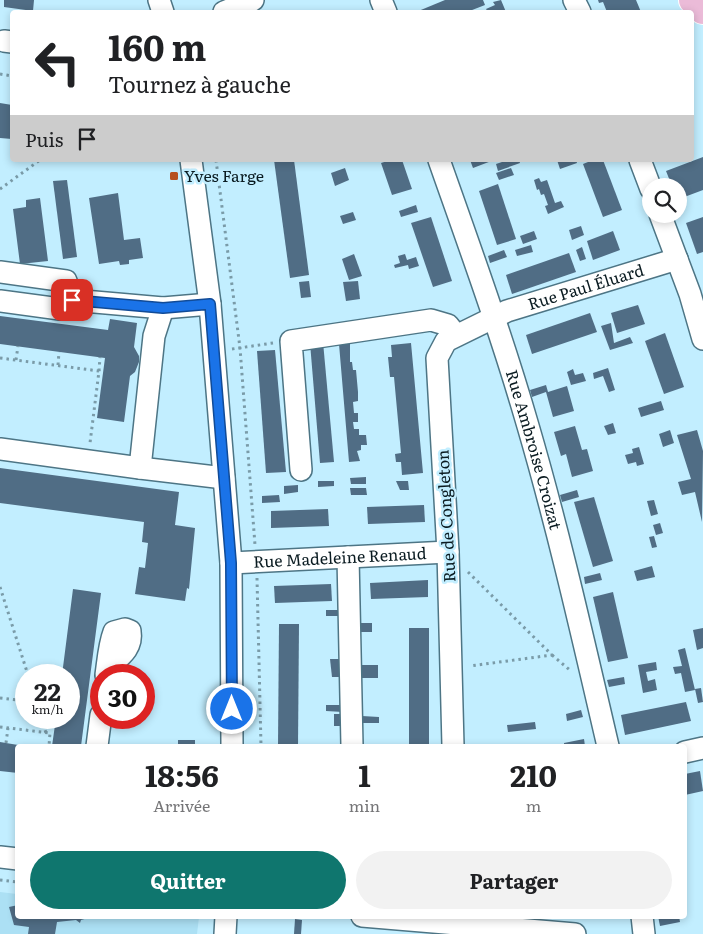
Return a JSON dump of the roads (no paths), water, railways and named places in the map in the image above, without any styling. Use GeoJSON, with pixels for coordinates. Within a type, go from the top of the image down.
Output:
{"type":"FeatureCollection","features":[{"type":"Feature","properties":{"kind":"main road"},"geometry":{"type":"LineString","coordinates":[[693,0],[703,10]]}},
{"type":"Feature","properties":{"kind":"street"},"geometry":{"type":"LineString","coordinates":[[229,10],[253,0]]}},
{"type":"Feature","properties":{"kind":"street"},"geometry":{"type":"LineString","coordinates":[[191,162],[210,304],[231,563],[232,744]]}},
{"type":"Feature","properties":{"kind":"street","name":"Rue Ambroise Croizat"},"geometry":{"type":"LineString","coordinates":[[439,162],[494,318],[528,426],[566,566],[608,744]]}},
{"type":"Feature","properties":{"kind":"street"},"geometry":{"type":"LineString","coordinates":[[641,162],[647,178]]}},
{"type":"Feature","properties":{"kind":"street"},"geometry":{"type":"LineString","coordinates":[[663,223],[703,339]]}},
{"type":"Feature","properties":{"kind":"street","name":"Rue Paul Éluard"},"geometry":{"type":"LineString","coordinates":[[494,318],[507,311],[677,259]]}},
{"type":"Feature","properties":{"kind":"street"},"geometry":{"type":"LineString","coordinates":[[0,272],[66,282],[72,300],[72,307],[60,309],[0,301]]}},
{"type":"Feature","properties":{"kind":"street"},"geometry":{"type":"LineString","coordinates":[[72,300],[163,308],[210,304]]}},
{"type":"Feature","properties":{"kind":"street"},"geometry":{"type":"LineString","coordinates":[[140,468],[154,336],[163,308]]}},
{"type":"Feature","properties":{"kind":"street","name":"Rue de Congleton"},"geometry":{"type":"LineString","coordinates":[[453,744],[448,552],[437,358],[446,341],[494,318]]}},
{"type":"Feature","properties":{"kind":"street"},"geometry":{"type":"LineString","coordinates":[[301,470],[291,341],[431,320],[448,326],[456,335]]}},
{"type":"Feature","properties":{"kind":"street"},"geometry":{"type":"LineString","coordinates":[[0,449],[224,478]]}},
{"type":"Feature","properties":{"kind":"street","name":"Rue Madeleine Renaud"},"geometry":{"type":"LineString","coordinates":[[231,563],[448,552]]}},
{"type":"Feature","properties":{"kind":"street"},"geometry":{"type":"LineString","coordinates":[[348,557],[352,744]]}},
{"type":"Feature","properties":{"kind":"street"},"geometry":{"type":"LineString","coordinates":[[97,744],[99,729]]}},
{"type":"Feature","properties":{"kind":"street"},"geometry":{"type":"LineString","coordinates":[[687,752],[703,748]]}},
{"type":"Feature","properties":{"kind":"street"},"geometry":{"type":"LineString","coordinates":[[0,857],[15,859]]}},
{"type":"Feature","properties":{"kind":"street"},"geometry":{"type":"LineString","coordinates":[[224,934],[226,919]]}},
{"type":"Feature","properties":{"kind":"street"},"geometry":{"type":"LineString","coordinates":[[427,919],[575,934]]}},
{"type":"Feature","properties":{"kind":"street"},"geometry":{"type":"LineString","coordinates":[[642,919],[644,934]]}},
{"type":"Feature","properties":{"kind":"place","name":"Yves Farge"},"geometry":{"type":"Point","coordinates":[174,176]}}]}
